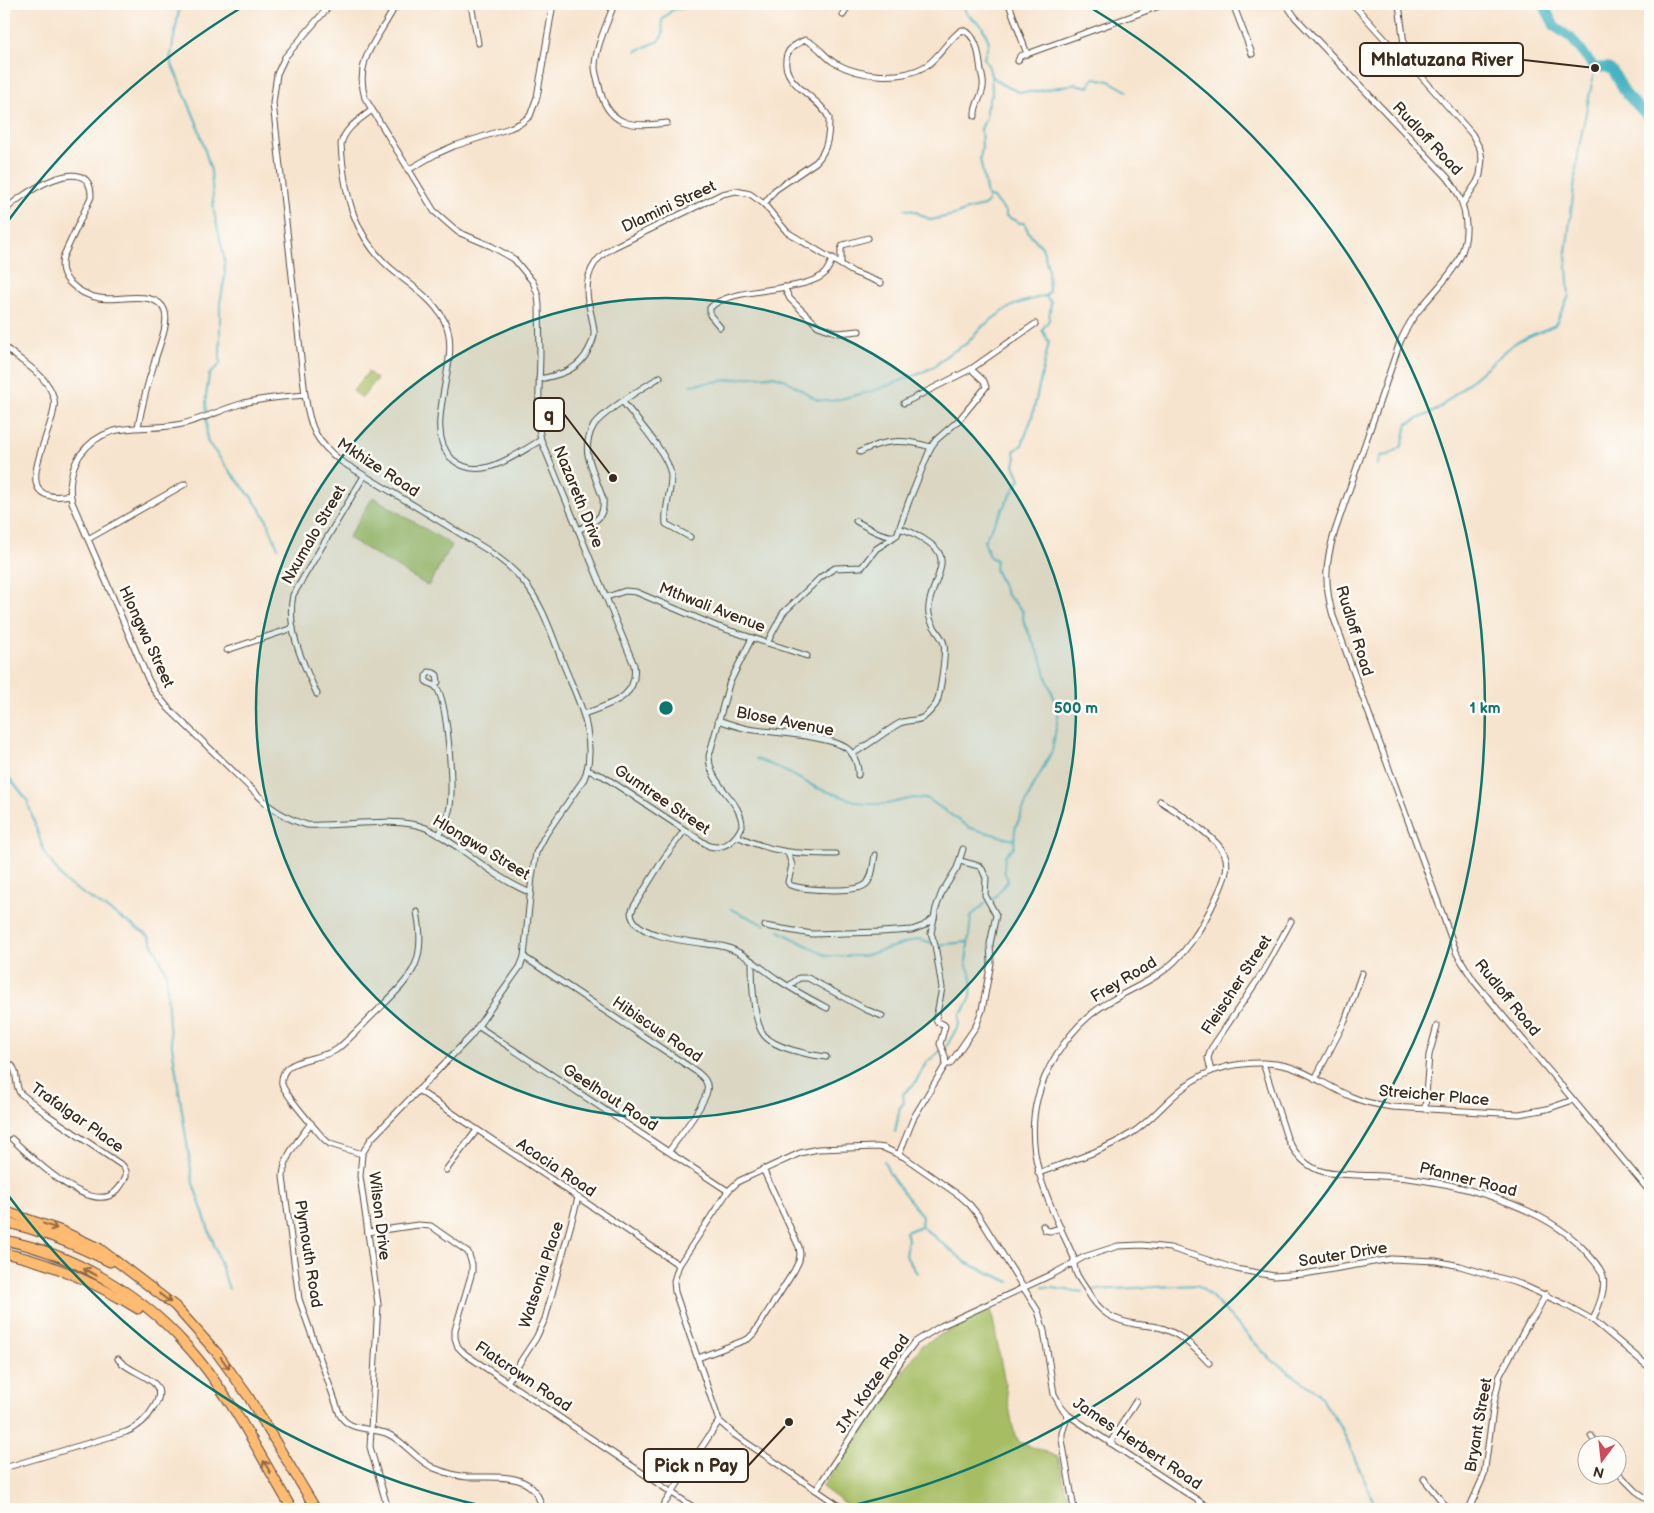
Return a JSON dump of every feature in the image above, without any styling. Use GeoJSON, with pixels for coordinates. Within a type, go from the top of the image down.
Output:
{"type":"FeatureCollection","features":[{"type":"Feature","properties":{"kind":"highway"},"geometry":{"type":"LineString","coordinates":[[4,1211],[46,1225],[99,1248],[175,1306],[217,1353],[248,1396],[316,1509]]}},
{"type":"Feature","properties":{"kind":"highway"},"geometry":{"type":"LineString","coordinates":[[4,1222],[74,1244],[132,1273]]}},
{"type":"Feature","properties":{"kind":"highway"},"geometry":{"type":"LineString","coordinates":[[4,1240],[42,1250],[78,1265],[115,1285],[151,1311],[185,1343],[232,1408],[292,1509]]}},
{"type":"Feature","properties":{"kind":"highway"},"geometry":{"type":"LineString","coordinates":[[4,1253],[56,1268],[95,1284],[145,1313],[185,1343]]}},
{"type":"Feature","properties":{"kind":"street","name":"Mkhize Road"},"geometry":{"type":"LineString","coordinates":[[331,4],[285,57],[276,74],[274,88],[275,124],[307,412],[317,439],[327,451],[364,476],[503,561],[523,581],[532,593],[542,613],[584,714],[589,748],[588,770],[584,779],[540,844],[534,861],[530,893]]}},
{"type":"Feature","properties":{"kind":"street","name":"Nazareth Drive"},"geometry":{"type":"LineString","coordinates":[[396,4],[364,61],[362,87],[365,98],[434,211],[458,232],[508,255],[529,275],[536,289],[538,300],[540,379],[538,424],[541,440],[634,665],[635,676],[629,690],[621,699],[584,714]]}},
{"type":"Feature","properties":{"kind":"street"},"geometry":{"type":"LineString","coordinates":[[471,4],[478,43]]}},
{"type":"Feature","properties":{"kind":"street"},"geometry":{"type":"LineString","coordinates":[[408,170],[454,146],[510,128],[530,116],[537,97],[553,4]]}},
{"type":"Feature","properties":{"kind":"street"},"geometry":{"type":"LineString","coordinates":[[614,4],[598,50],[595,67],[603,103],[614,116],[626,122],[652,125],[668,123]]}},
{"type":"Feature","properties":{"kind":"street"},"geometry":{"type":"LineString","coordinates":[[843,15],[849,4]]}},
{"type":"Feature","properties":{"kind":"street"},"geometry":{"type":"LineString","coordinates":[[1009,4],[1027,54]]}},
{"type":"Feature","properties":{"kind":"street"},"geometry":{"type":"LineString","coordinates":[[1018,61],[1020,56],[1165,4]]}},
{"type":"Feature","properties":{"kind":"street"},"geometry":{"type":"LineString","coordinates":[[1233,4],[1252,54]]}},
{"type":"Feature","properties":{"kind":"street","name":"Rudloff Road"},"geometry":{"type":"LineString","coordinates":[[1286,4],[1295,18],[1447,177],[1463,203],[1466,231],[1464,250],[1452,273],[1423,304],[1410,323],[1397,349],[1330,546],[1326,570],[1327,590],[1335,623],[1457,954],[1474,981],[1650,1192]]}},
{"type":"Feature","properties":{"kind":"street"},"geometry":{"type":"LineString","coordinates":[[1352,4],[1392,47],[1405,53]]}},
{"type":"Feature","properties":{"kind":"street"},"geometry":{"type":"LineString","coordinates":[[1399,4],[1405,53],[1412,67],[1472,134],[1480,149],[1482,159],[1480,174],[1463,203]]}},
{"type":"Feature","properties":{"kind":"street"},"geometry":{"type":"LineString","coordinates":[[764,204],[776,190],[816,162],[822,156],[827,142],[828,115],[787,73],[785,68],[787,55],[790,50],[805,40],[813,44],[825,53],[829,59],[843,68],[873,75],[902,74],[925,66],[958,33],[962,30],[966,31],[973,40],[979,54],[984,84],[981,96],[974,108],[975,116]]}},
{"type":"Feature","properties":{"kind":"street"},"geometry":{"type":"LineString","coordinates":[[372,110],[348,129],[343,136],[341,144],[347,196],[356,223],[374,253],[429,301],[444,319],[447,328],[449,359],[438,430],[443,446],[452,459],[460,465],[481,469],[500,463],[541,440]]}},
{"type":"Feature","properties":{"kind":"street"},"geometry":{"type":"LineString","coordinates":[[4,212],[18,199],[64,176],[76,174],[88,181],[91,197],[64,257],[62,267],[65,277],[81,291],[99,298],[152,299],[161,305],[166,315],[164,330],[138,427]]}},
{"type":"Feature","properties":{"kind":"street","name":"Dlamini Street"},"geometry":{"type":"LineString","coordinates":[[540,379],[556,376],[580,364],[591,346],[594,333],[587,293],[588,277],[594,263],[604,252],[722,194],[736,191],[750,194],[764,204],[787,232],[859,275],[881,283]]}},
{"type":"Feature","properties":{"kind":"street"},"geometry":{"type":"LineString","coordinates":[[841,264],[842,245],[868,238]]}},
{"type":"Feature","properties":{"kind":"street"},"geometry":{"type":"LineString","coordinates":[[720,326],[710,314],[710,308],[716,302],[802,283],[820,277],[828,269],[833,258]]}},
{"type":"Feature","properties":{"kind":"street"},"geometry":{"type":"LineString","coordinates":[[784,286],[790,298],[818,326],[838,333],[859,331]]}},
{"type":"Feature","properties":{"kind":"street"},"geometry":{"type":"LineString","coordinates":[[904,404],[971,370],[1035,324]]}},
{"type":"Feature","properties":{"kind":"street"},"geometry":{"type":"LineString","coordinates":[[4,346],[42,378],[51,391],[54,401],[52,419],[36,466],[36,484],[40,491],[46,495],[70,495]]}},
{"type":"Feature","properties":{"kind":"street"},"geometry":{"type":"LineString","coordinates":[[767,643],[782,613],[821,576],[835,568],[862,567],[881,545],[894,537],[900,529],[931,447],[958,420],[986,387],[984,381],[971,370]]}},
{"type":"Feature","properties":{"kind":"street"},"geometry":{"type":"LineString","coordinates":[[578,530],[598,519],[604,506],[588,454],[587,445],[594,425],[600,418],[660,377]]}},
{"type":"Feature","properties":{"kind":"street","name":"Hlongwa Street"},"geometry":{"type":"LineString","coordinates":[[305,395],[246,402],[175,426],[138,427],[105,433],[91,442],[76,462],[70,484],[70,495],[148,679],[169,709],[268,805],[290,820],[307,825],[401,823],[416,825],[439,835],[516,887],[530,893]]}},
{"type":"Feature","properties":{"kind":"street"},"geometry":{"type":"LineString","coordinates":[[623,402],[663,455],[669,468],[671,479],[666,522],[668,526],[690,538]]}},
{"type":"Feature","properties":{"kind":"street"},"geometry":{"type":"LineString","coordinates":[[860,452],[876,444],[893,442],[913,443],[931,447]]}},
{"type":"Feature","properties":{"kind":"street","name":"Nxumalo Street"},"geometry":{"type":"LineString","coordinates":[[317,694],[297,648],[293,628],[292,605],[294,592],[364,476]]}},
{"type":"Feature","properties":{"kind":"street"},"geometry":{"type":"LineString","coordinates":[[88,538],[185,484]]}},
{"type":"Feature","properties":{"kind":"street"},"geometry":{"type":"LineString","coordinates":[[856,521],[870,529],[894,537]]}},
{"type":"Feature","properties":{"kind":"street"},"geometry":{"type":"LineString","coordinates":[[852,754],[871,744],[901,723],[922,718],[931,710],[939,696],[944,644],[931,622],[929,607],[931,592],[940,568],[941,557],[936,548],[908,530],[900,529]]}},
{"type":"Feature","properties":{"kind":"street","name":"Mthwali Avenue"},"geometry":{"type":"LineString","coordinates":[[607,597],[625,591],[636,592],[709,624],[807,656]]}},
{"type":"Feature","properties":{"kind":"street"},"geometry":{"type":"LineString","coordinates":[[227,650],[293,628]]}},
{"type":"Feature","properties":{"kind":"street"},"geometry":{"type":"LineString","coordinates":[[752,638],[728,684],[708,756],[709,767],[714,778],[741,817],[742,826],[737,836],[759,845],[788,852],[836,854]]}},
{"type":"Feature","properties":{"kind":"street"},"geometry":{"type":"LineString","coordinates":[[435,686],[447,720],[451,798],[449,812],[439,835]]}},
{"type":"Feature","properties":{"kind":"street","name":"Blose Avenue"},"geometry":{"type":"LineString","coordinates":[[718,720],[753,730],[791,734],[831,742],[844,747],[852,754],[858,767],[858,775]]}},
{"type":"Feature","properties":{"kind":"street","name":"Gumtree Street"},"geometry":{"type":"LineString","coordinates":[[588,770],[603,776],[705,844],[714,847],[729,844],[737,836]]}},
{"type":"Feature","properties":{"kind":"street","name":"Frey Road"},"geometry":{"type":"LineString","coordinates":[[1160,801],[1214,841],[1223,851],[1226,859],[1224,878],[1212,906],[1178,959],[1157,976],[1108,1002],[1088,1017],[1066,1040],[1043,1083],[1034,1115],[1034,1153],[1044,1190],[1074,1258],[1073,1269],[1092,1301],[1105,1313],[1122,1321],[1154,1326],[1176,1334],[1198,1350],[1209,1363]]}},
{"type":"Feature","properties":{"kind":"street"},"geometry":{"type":"LineString","coordinates":[[684,831],[664,858],[634,906],[632,917],[638,924],[654,933],[674,940],[725,947],[827,1008]]}},
{"type":"Feature","properties":{"kind":"street"},"geometry":{"type":"LineString","coordinates":[[899,1154],[914,1117],[942,1074],[946,1061],[940,1044],[944,1024],[937,1022],[936,1019],[942,988],[935,945],[931,933],[938,900],[960,861],[963,849]]}},
{"type":"Feature","properties":{"kind":"street"},"geometry":{"type":"LineString","coordinates":[[788,852],[792,865],[788,882],[790,886],[833,890],[864,886],[870,880],[875,855]]}},
{"type":"Feature","properties":{"kind":"street"},"geometry":{"type":"LineString","coordinates":[[946,1061],[950,1064],[955,1058],[976,1026],[982,1010],[990,964],[990,944],[996,915],[985,895],[986,878],[982,869],[979,866],[960,861]]}},
{"type":"Feature","properties":{"kind":"street","name":"Wilson Drive"},"geometry":{"type":"LineString","coordinates":[[388,1509],[370,1446],[378,1304],[360,1176],[362,1154],[371,1139],[479,1027],[512,980],[524,957],[530,893]]}},
{"type":"Feature","properties":{"kind":"street"},"geometry":{"type":"LineString","coordinates":[[362,1154],[330,1144],[283,1087],[283,1076],[288,1067],[336,1050],[406,982],[416,964],[420,944],[421,934],[417,912]]}},
{"type":"Feature","properties":{"kind":"street"},"geometry":{"type":"LineString","coordinates":[[765,926],[812,934],[881,932],[912,930],[923,926],[935,917]]}},
{"type":"Feature","properties":{"kind":"street","name":"Fleischer Street"},"geometry":{"type":"LineString","coordinates":[[1210,1071],[1208,1058],[1211,1049],[1263,972],[1291,922]]}},
{"type":"Feature","properties":{"kind":"street","name":"Hibiscus Road"},"geometry":{"type":"LineString","coordinates":[[524,957],[697,1072],[706,1081],[707,1091],[704,1101],[669,1151]]}},
{"type":"Feature","properties":{"kind":"street"},"geometry":{"type":"LineString","coordinates":[[752,962],[752,991],[760,1028],[764,1036],[777,1044],[826,1057]]}},
{"type":"Feature","properties":{"kind":"street"},"geometry":{"type":"LineString","coordinates":[[1315,1079],[1345,1020],[1362,973]]}},
{"type":"Feature","properties":{"kind":"street"},"geometry":{"type":"LineString","coordinates":[[789,986],[798,978],[808,978],[867,1010],[882,1016]]}},
{"type":"Feature","properties":{"kind":"street"},"geometry":{"type":"LineString","coordinates":[[1425,1109],[1430,1055],[1437,1026]]}},
{"type":"Feature","properties":{"kind":"street","name":"Geelhout Road"},"geometry":{"type":"LineString","coordinates":[[479,1027],[728,1190]]}},
{"type":"Feature","properties":{"kind":"street","name":"Trafalgar Place"},"geometry":{"type":"LineString","coordinates":[[4,1062],[10,1064],[16,1070],[17,1088],[20,1093],[49,1116],[123,1166],[126,1170],[126,1176],[114,1194],[108,1197],[86,1194],[67,1186],[12,1139]]}},
{"type":"Feature","properties":{"kind":"street","name":"Streicher Place"},"geometry":{"type":"LineString","coordinates":[[1210,1071],[1231,1066],[1262,1063],[1284,1065],[1353,1097],[1392,1108],[1518,1114],[1547,1109],[1573,1100]]}},
{"type":"Feature","properties":{"kind":"street","name":"Pfanner Road"},"geometry":{"type":"LineString","coordinates":[[1262,1063],[1287,1138],[1292,1149],[1307,1164],[1328,1173],[1410,1178],[1440,1183],[1504,1201],[1545,1219],[1586,1251],[1602,1273],[1604,1284],[1593,1320]]}},
{"type":"Feature","properties":{"kind":"street"},"geometry":{"type":"LineString","coordinates":[[1038,1173],[1096,1152],[1126,1136],[1150,1119],[1183,1088],[1210,1071]]}},
{"type":"Feature","properties":{"kind":"street","name":"Acacia Road"},"geometry":{"type":"LineString","coordinates":[[418,1090],[679,1265]]}},
{"type":"Feature","properties":{"kind":"street","name":"Plymouth Road"},"geometry":{"type":"LineString","coordinates":[[311,1123],[288,1155],[283,1177],[297,1290],[340,1415],[346,1423],[370,1431],[382,1432],[393,1437],[426,1464],[436,1468],[460,1476],[500,1477],[527,1483],[540,1498],[542,1509]]}},
{"type":"Feature","properties":{"kind":"street"},"geometry":{"type":"LineString","coordinates":[[446,1170],[476,1130]]}},
{"type":"Feature","properties":{"kind":"street","name":"James Herbert Road"},"geometry":{"type":"LineString","coordinates":[[679,1265],[728,1190],[739,1180],[800,1153],[818,1149],[877,1147],[899,1154],[970,1205],[1024,1288],[1038,1311],[1054,1394],[1068,1415],[1211,1509]]}},
{"type":"Feature","properties":{"kind":"street"},"geometry":{"type":"LineString","coordinates":[[698,1358],[748,1339],[754,1333],[799,1261],[799,1247],[763,1169]]}},
{"type":"Feature","properties":{"kind":"street","name":"Watsonia Place"},"geometry":{"type":"LineString","coordinates":[[506,1382],[542,1327],[578,1198]]}},
{"type":"Feature","properties":{"kind":"street","name":"Flatcrown Road"},"geometry":{"type":"LineString","coordinates":[[368,1232],[425,1225],[431,1226],[468,1252],[472,1264],[472,1272],[455,1338],[458,1347],[464,1354],[696,1509]]}},
{"type":"Feature","properties":{"kind":"street"},"geometry":{"type":"LineString","coordinates":[[1043,1226],[1045,1230],[1050,1231],[1060,1228]]}},
{"type":"Feature","properties":{"kind":"street","name":"Sauter Drive"},"geometry":{"type":"LineString","coordinates":[[1024,1288],[1090,1254],[1118,1246],[1142,1245],[1170,1248],[1236,1269],[1274,1276],[1304,1274],[1391,1259],[1436,1261],[1460,1266],[1520,1284],[1546,1294],[1593,1320],[1650,1368]]}},
{"type":"Feature","properties":{"kind":"street"},"geometry":{"type":"LineString","coordinates":[[670,1258],[684,1257]]}},
{"type":"Feature","properties":{"kind":"street"},"geometry":{"type":"LineString","coordinates":[[679,1265],[674,1281],[675,1292],[719,1421],[735,1436],[844,1509]]}},
{"type":"Feature","properties":{"kind":"street","name":"J.M. Kotze Road"},"geometry":{"type":"LineString","coordinates":[[816,1490],[915,1342],[941,1326],[1024,1288]]}},
{"type":"Feature","properties":{"kind":"street","name":"Bryant Street"},"geometry":{"type":"LineString","coordinates":[[1469,1509],[1484,1475],[1494,1403],[1500,1375],[1546,1294]]}},
{"type":"Feature","properties":{"kind":"street"},"geometry":{"type":"LineString","coordinates":[[4,1468],[126,1432],[137,1428],[147,1419],[159,1398],[158,1388],[154,1382],[122,1365],[118,1359]]}},
{"type":"Feature","properties":{"kind":"street"},"geometry":{"type":"LineString","coordinates":[[1110,1443],[1136,1401]]}},
{"type":"Feature","properties":{"kind":"street"},"geometry":{"type":"LineString","coordinates":[[1068,1415],[1062,1440],[1074,1509]]}},
{"type":"Feature","properties":{"kind":"street"},"geometry":{"type":"LineString","coordinates":[[661,1509],[719,1421]]}},
{"type":"Feature","properties":{"kind":"street"},"geometry":{"type":"LineString","coordinates":[[1424,1479],[1448,1509]]}},
{"type":"Feature","properties":{"kind":"street"},"geometry":{"type":"LineString","coordinates":[[1626,1480],[1650,1501]]}},
{"type":"Feature","properties":{"kind":"green space"},"geometry":{"type":"Polygon","coordinates":[[[368,372],[377,379],[362,398],[353,391],[368,372]]]}},
{"type":"Feature","properties":{"kind":"green space"},"geometry":{"type":"Polygon","coordinates":[[[373,497],[452,545],[428,586],[348,538],[373,497]]]}},
{"type":"Feature","properties":{"kind":"green space"},"geometry":{"type":"Polygon","coordinates":[[[991,1308],[1013,1428],[1019,1442],[1058,1457],[1070,1509],[852,1509],[822,1487],[922,1345],[991,1308]]]}},
{"type":"Feature","properties":{"kind":"waterway"},"geometry":{"type":"LineString","coordinates":[[182,4],[179,10],[170,60],[197,123],[211,171],[214,212],[224,257],[225,276],[220,303],[220,364],[209,375],[206,396],[207,441],[266,518],[278,548]]}},
{"type":"Feature","properties":{"kind":"waterway"},"geometry":{"type":"LineString","coordinates":[[636,51],[659,41],[663,34],[662,20],[672,10],[704,4]]}},
{"type":"Feature","properties":{"kind":"waterway"},"geometry":{"type":"LineString","coordinates":[[962,4],[967,14],[982,26],[989,42],[984,58],[990,71],[992,96],[990,97],[986,118],[981,129],[982,148],[980,158],[987,196],[993,198],[1006,212],[1006,216],[1024,223],[1029,233],[1042,247],[1048,269],[1049,292],[1045,296],[1051,302],[1049,320],[1042,330],[1049,342],[1032,417],[1022,445],[1014,451],[1016,457],[1014,465],[1020,479],[984,541],[990,557],[996,560],[995,569],[1007,595],[1022,610],[1024,623],[1042,661],[1059,711],[1052,751],[1032,789],[1015,829],[1014,847],[1005,855],[1004,871],[1008,880],[992,901]]}},
{"type":"Feature","properties":{"kind":"waterway"},"geometry":{"type":"LineString","coordinates":[[1543,4],[1555,27],[1571,38],[1595,68],[1607,67],[1613,71],[1626,94],[1650,119]]}},
{"type":"Feature","properties":{"kind":"waterway"},"geometry":{"type":"LineString","coordinates":[[1377,465],[1380,456],[1389,455],[1402,446],[1407,424],[1437,410],[1516,342],[1555,325],[1569,296],[1566,253],[1579,147],[1595,68]]}},
{"type":"Feature","properties":{"kind":"waterway"},"geometry":{"type":"LineString","coordinates":[[991,75],[1001,84],[1019,92],[1034,92],[1074,84],[1089,87],[1091,81],[1095,78],[1109,81],[1127,91]]}},
{"type":"Feature","properties":{"kind":"waterway"},"geometry":{"type":"LineString","coordinates":[[904,209],[914,211],[931,220],[984,206],[988,202],[988,197]]}},
{"type":"Feature","properties":{"kind":"waterway"},"geometry":{"type":"LineString","coordinates":[[690,385],[750,377],[774,376],[786,380],[817,400],[832,401],[873,391],[935,366],[947,355],[966,344],[983,326],[1002,312],[1016,304],[1044,296]]}},
{"type":"Feature","properties":{"kind":"waterway"},"geometry":{"type":"LineString","coordinates":[[756,759],[779,768],[817,788],[864,804],[887,804],[913,798],[928,799],[970,828],[1014,840]]}},
{"type":"Feature","properties":{"kind":"waterway"},"geometry":{"type":"LineString","coordinates":[[4,771],[27,800],[44,852],[65,882],[149,936],[166,972],[169,1026],[193,1183],[229,1289]]}},
{"type":"Feature","properties":{"kind":"waterway"},"geometry":{"type":"LineString","coordinates":[[945,1049],[959,1024],[960,1014],[971,997],[972,978],[966,963],[971,916],[987,902]]}},
{"type":"Feature","properties":{"kind":"waterway"},"geometry":{"type":"LineString","coordinates":[[731,909],[765,925]]}},
{"type":"Feature","properties":{"kind":"waterway"},"geometry":{"type":"LineString","coordinates":[[779,931],[827,956],[863,956],[919,939],[932,943]]}},
{"type":"Feature","properties":{"kind":"waterway"},"geometry":{"type":"LineString","coordinates":[[936,945],[968,942]]}},
{"type":"Feature","properties":{"kind":"waterway"},"geometry":{"type":"LineString","coordinates":[[895,1132],[900,1107],[904,1103],[903,1094],[915,1083],[926,1063],[940,1051]]}},
{"type":"Feature","properties":{"kind":"waterway"},"geometry":{"type":"LineString","coordinates":[[884,1161],[891,1176],[922,1217],[921,1226],[906,1232],[908,1239],[905,1255],[917,1273]]}},
{"type":"Feature","properties":{"kind":"waterway"},"geometry":{"type":"LineString","coordinates":[[921,1226],[967,1263],[1010,1282]]}},
{"type":"Feature","properties":{"kind":"waterway"},"geometry":{"type":"LineString","coordinates":[[1092,1290],[1197,1285],[1212,1297],[1269,1358],[1317,1392],[1341,1427],[1377,1509]]}},
{"type":"Feature","properties":{"kind":"waterway"},"geometry":{"type":"LineString","coordinates":[[1043,1287],[1083,1292]]}},
{"type":"Feature","properties":{"kind":"place","name":"Mhlatuzana River"},"geometry":{"type":"Point","coordinates":[1595,68]}},
{"type":"Feature","properties":{"kind":"place","name":"q"},"geometry":{"type":"Point","coordinates":[613,478]}},
{"type":"Feature","properties":{"kind":"place","name":"Pick n Pay"},"geometry":{"type":"Point","coordinates":[789,1422]}}]}
